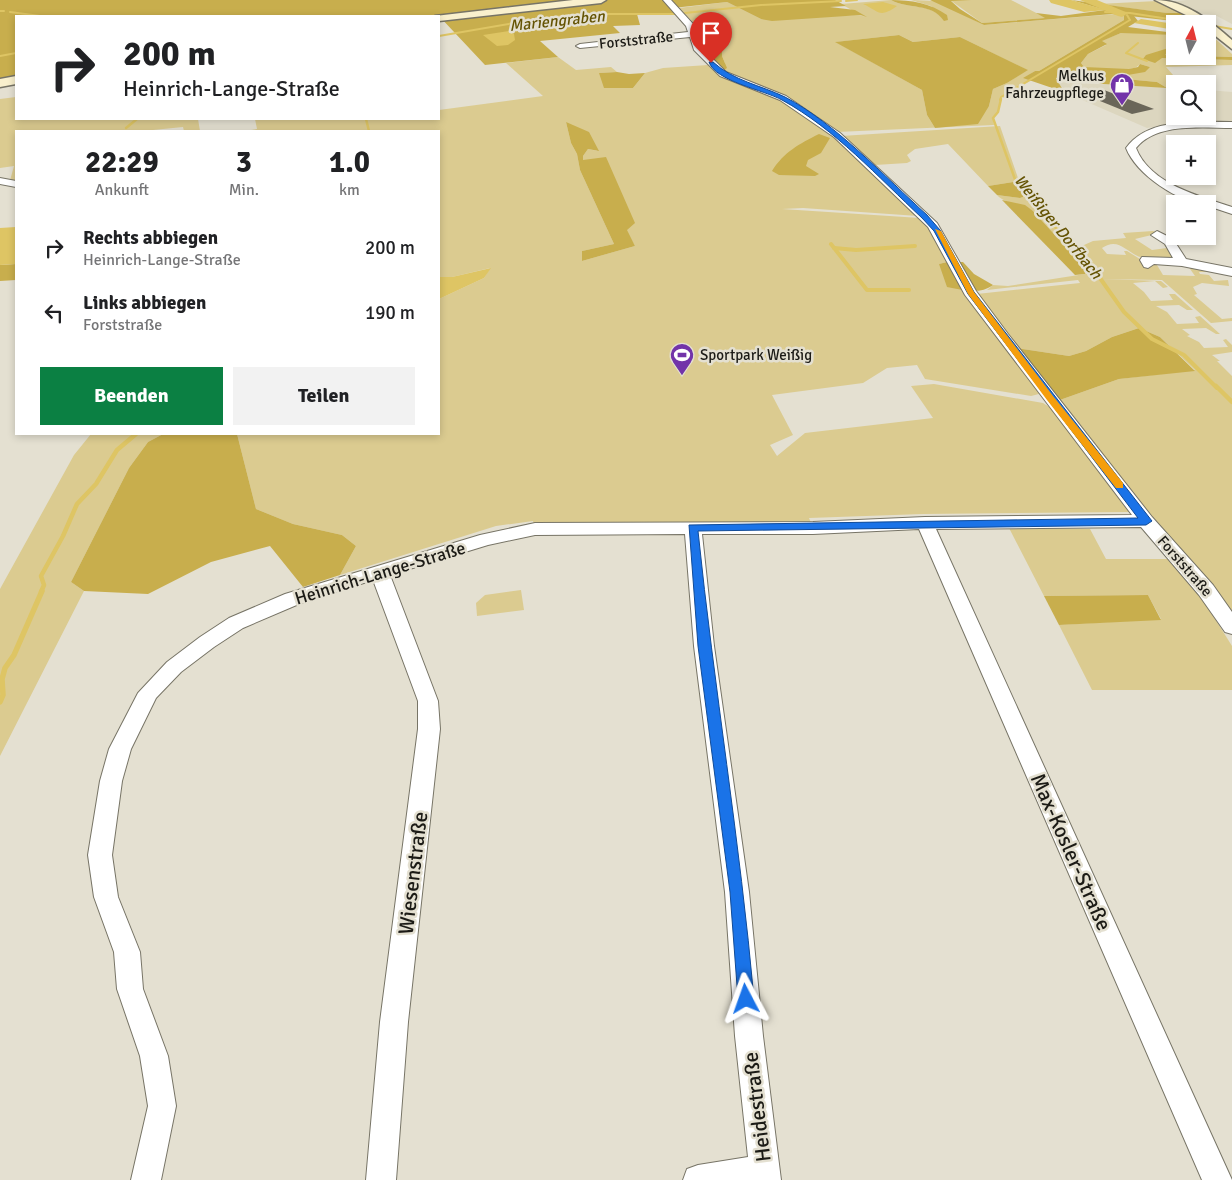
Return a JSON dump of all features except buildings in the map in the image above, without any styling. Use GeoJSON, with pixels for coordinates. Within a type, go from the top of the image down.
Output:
{"type":"FeatureCollection","features":[{"type":"Feature","properties":{"kind":"main road"},"geometry":{"type":"LineString","coordinates":[[440,18],[601,0]]}},
{"type":"Feature","properties":{"kind":"main road"},"geometry":{"type":"LineString","coordinates":[[1160,0],[1190,15]]}},
{"type":"Feature","properties":{"kind":"main road"},"geometry":{"type":"LineString","coordinates":[[0,83],[15,80]]}},
{"type":"Feature","properties":{"kind":"street","name":"Forststraße"},"geometry":{"type":"LineString","coordinates":[[667,0],[690,25],[697,48],[723,74],[783,98],[837,135],[929,221],[937,230],[970,292],[1146,521],[1206,590],[1232,627]]}},
{"type":"Feature","properties":{"kind":"street"},"geometry":{"type":"LineString","coordinates":[[1216,32],[1232,46]]}},
{"type":"Feature","properties":{"kind":"street","name":"Forststraße"},"geometry":{"type":"LineString","coordinates":[[580,46],[692,34]]}},
{"type":"Feature","properties":{"kind":"street"},"geometry":{"type":"LineString","coordinates":[[1232,125],[1164,129],[1142,136],[1131,148],[1135,161],[1157,179],[1232,211]]}},
{"type":"Feature","properties":{"kind":"street"},"geometry":{"type":"LineString","coordinates":[[0,181],[15,184]]}},
{"type":"Feature","properties":{"kind":"street"},"geometry":{"type":"LineString","coordinates":[[1164,238],[1182,262]]}},
{"type":"Feature","properties":{"kind":"street"},"geometry":{"type":"LineString","coordinates":[[1148,264],[1146,260],[1182,262],[1232,272]]}},
{"type":"Feature","properties":{"kind":"street","name":"Heinrich-Lange-Straße"},"geometry":{"type":"LineString","coordinates":[[146,1180],[162,1106],[154,1056],[130,989],[128,952],[106,897],[100,855],[111,781],[120,749],[148,694],[174,667],[207,642],[236,623],[292,600],[380,574],[486,539],[535,529],[813,528],[924,523],[1146,521]]}},
{"type":"Feature","properties":{"kind":"street","name":"Max-Kosler-Straße"},"geometry":{"type":"LineString","coordinates":[[924,523],[1217,1180]]}},
{"type":"Feature","properties":{"kind":"street","name":"Heidestraße"},"geometry":{"type":"LineString","coordinates":[[692,528],[704,646],[737,892],[749,1036],[765,1175]]}},
{"type":"Feature","properties":{"kind":"street","name":"Wiesenstraße"},"geometry":{"type":"LineString","coordinates":[[380,574],[428,702],[429,729],[394,1022],[382,1180]]}},
{"type":"Feature","properties":{"kind":"street"},"geometry":{"type":"LineString","coordinates":[[698,1180],[765,1175]]}},
{"type":"Feature","properties":{"kind":"shaded area"},"geometry":{"type":"Polygon","coordinates":[[[0,0],[835,0],[846,6],[830,7],[855,10],[867,17],[861,15],[772,21],[761,19],[727,2],[673,8],[677,14],[637,14],[640,25],[613,26],[620,33],[540,41],[558,57],[485,65],[440,15],[15,15],[15,79],[0,81],[0,0]]]}},
{"type":"Feature","properties":{"kind":"shaded area"},"geometry":{"type":"Polygon","coordinates":[[[891,0],[905,5],[926,8],[939,14],[944,20],[948,20],[931,6],[911,0],[936,1],[984,25],[1116,14],[1124,15],[1124,20],[1039,71],[1035,71],[1024,78],[1032,80],[1008,94],[1006,98],[1001,97],[998,112],[993,118],[994,125],[936,128],[989,106],[993,89],[1007,83],[1027,70],[960,37],[913,42],[899,35],[836,42],[922,90],[927,115],[935,128],[837,132],[786,97],[727,73],[724,70],[725,63],[722,50],[718,44],[700,37],[697,26],[679,8],[727,2],[761,19],[861,15],[841,4],[891,0]]]}},
{"type":"Feature","properties":{"kind":"shaded area"},"geometry":{"type":"Polygon","coordinates":[[[891,0],[927,5],[947,15],[948,20],[944,21],[933,11],[891,0]]]}},
{"type":"Feature","properties":{"kind":"shaded area"},"geometry":{"type":"Polygon","coordinates":[[[930,0],[971,0],[951,1],[982,23],[1045,18],[1036,13],[1061,16],[1105,10],[1071,0],[1167,13],[1185,13],[1188,15],[1166,15],[1166,20],[1112,14],[984,25],[930,0]]]}},
{"type":"Feature","properties":{"kind":"shaded area"},"geometry":{"type":"Polygon","coordinates":[[[950,0],[1011,0],[1046,18],[982,23],[950,0]]]}},
{"type":"Feature","properties":{"kind":"shaded area"},"geometry":{"type":"Polygon","coordinates":[[[1049,0],[1071,0],[1106,10],[1084,12],[1051,3],[1049,0]]]}},
{"type":"Feature","properties":{"kind":"shaded area"},"geometry":{"type":"Polygon","coordinates":[[[1232,0],[1232,24],[1216,15],[1194,13],[1168,2],[1232,0]]]}},
{"type":"Feature","properties":{"kind":"shaded area"},"geometry":{"type":"Polygon","coordinates":[[[1157,1],[1185,13],[1167,13],[1098,4],[1157,1]]]}},
{"type":"Feature","properties":{"kind":"shaded area"},"geometry":{"type":"Polygon","coordinates":[[[883,2],[897,6],[883,13],[863,4],[883,2]]]}},
{"type":"Feature","properties":{"kind":"shaded area"},"geometry":{"type":"Polygon","coordinates":[[[1124,15],[1134,16],[1138,21],[1128,27],[1166,32],[1166,35],[1121,33],[1102,41],[1107,44],[1088,54],[1081,63],[1084,67],[1129,69],[1138,67],[1140,64],[1150,67],[1145,72],[1122,76],[1125,79],[1157,82],[1166,88],[1103,84],[1068,76],[1056,78],[1064,92],[1023,78],[1035,71],[1039,71],[1124,20],[1124,15]]]}},
{"type":"Feature","properties":{"kind":"shaded area"},"geometry":{"type":"Polygon","coordinates":[[[1141,19],[1166,23],[1166,28],[1134,23],[1141,19]]]}},
{"type":"Feature","properties":{"kind":"shaded area"},"geometry":{"type":"Polygon","coordinates":[[[509,31],[514,34],[515,40],[508,45],[497,46],[483,35],[509,31]]]}},
{"type":"Feature","properties":{"kind":"shaded area"},"geometry":{"type":"Polygon","coordinates":[[[1121,33],[1166,34],[1166,49],[1162,58],[1166,58],[1166,65],[1216,65],[1216,60],[1232,60],[1232,65],[1166,67],[1173,75],[1166,75],[1166,87],[1157,82],[1125,79],[1122,76],[1150,67],[1140,64],[1130,69],[1122,70],[1084,67],[1081,63],[1088,54],[1106,45],[1101,41],[1121,33]]]}},
{"type":"Feature","properties":{"kind":"shaded area"},"geometry":{"type":"Polygon","coordinates":[[[899,35],[913,42],[960,37],[1028,70],[993,89],[989,106],[978,124],[935,128],[927,115],[922,90],[835,42],[899,35]]]}},
{"type":"Feature","properties":{"kind":"shaded area"},"geometry":{"type":"Polygon","coordinates":[[[700,37],[718,44],[722,50],[722,56],[727,68],[724,70],[702,49],[700,37]]]}},
{"type":"Feature","properties":{"kind":"shaded area"},"geometry":{"type":"Polygon","coordinates":[[[1216,39],[1232,54],[1232,57],[1216,56],[1216,39]]]}},
{"type":"Feature","properties":{"kind":"shaded area"},"geometry":{"type":"Polygon","coordinates":[[[1166,49],[1166,58],[1162,58],[1155,63],[1143,59],[1146,55],[1166,49]]]}},
{"type":"Feature","properties":{"kind":"shaded area"},"geometry":{"type":"Polygon","coordinates":[[[558,57],[576,70],[611,67],[617,72],[599,73],[633,88],[645,73],[663,68],[708,65],[781,99],[833,136],[918,216],[803,208],[782,209],[920,218],[928,225],[947,262],[939,264],[964,290],[1040,391],[1039,394],[1031,396],[925,379],[917,365],[887,368],[863,383],[772,395],[793,435],[770,445],[777,456],[805,433],[933,418],[911,386],[934,384],[1043,403],[1054,410],[1130,508],[1129,512],[923,514],[809,518],[813,528],[535,529],[533,521],[496,526],[340,575],[356,546],[342,535],[293,524],[256,509],[237,435],[440,435],[440,299],[484,278],[490,268],[452,277],[440,277],[440,130],[251,130],[257,129],[255,120],[440,120],[440,110],[543,96],[506,63],[558,57]],[[566,122],[571,143],[577,154],[580,170],[614,244],[582,251],[582,261],[635,246],[583,160],[583,156],[588,149],[598,151],[566,122]]]}},
{"type":"Feature","properties":{"kind":"shaded area"},"geometry":{"type":"Polygon","coordinates":[[[1216,57],[1232,57],[1232,60],[1216,60],[1216,57]]]}},
{"type":"Feature","properties":{"kind":"shaded area"},"geometry":{"type":"Polygon","coordinates":[[[617,72],[629,74],[645,73],[633,88],[604,88],[599,73],[617,72]]]}},
{"type":"Feature","properties":{"kind":"shaded area"},"geometry":{"type":"Polygon","coordinates":[[[1058,82],[1166,88],[1166,125],[1147,128],[1064,92],[1058,82]]]}},
{"type":"Feature","properties":{"kind":"shaded area"},"geometry":{"type":"Polygon","coordinates":[[[1216,91],[1232,92],[1232,121],[1216,122],[1216,91]]]}},
{"type":"Feature","properties":{"kind":"shaded area"},"geometry":{"type":"Polygon","coordinates":[[[15,97],[15,120],[198,120],[200,130],[184,130],[183,127],[153,130],[15,130],[15,184],[9,184],[14,166],[0,168],[0,99],[15,97]]]}},
{"type":"Feature","properties":{"kind":"shaded area"},"geometry":{"type":"Polygon","coordinates":[[[566,122],[589,132],[599,151],[588,149],[583,156],[583,160],[606,157],[635,223],[627,230],[635,246],[582,261],[582,251],[614,244],[580,170],[577,154],[571,143],[566,122]]]}},
{"type":"Feature","properties":{"kind":"shaded area"},"geometry":{"type":"Polygon","coordinates":[[[1000,126],[1019,181],[988,186],[948,144],[915,149],[907,155],[911,161],[907,163],[875,165],[841,136],[1000,126]]]}},
{"type":"Feature","properties":{"kind":"shaded area"},"geometry":{"type":"Polygon","coordinates":[[[819,134],[830,138],[821,153],[808,160],[806,166],[819,174],[815,176],[779,175],[772,171],[792,149],[819,134]]]}},
{"type":"Feature","properties":{"kind":"shaded area"},"geometry":{"type":"Polygon","coordinates":[[[1019,181],[1024,189],[1023,197],[1020,198],[997,195],[988,186],[1019,181]]]}},
{"type":"Feature","properties":{"kind":"shaded area"},"geometry":{"type":"Polygon","coordinates":[[[1024,189],[1075,249],[1093,241],[1126,238],[1123,233],[1153,231],[1160,233],[1135,239],[1152,250],[1167,248],[1164,245],[1169,245],[1175,257],[1160,259],[1144,258],[1114,244],[1102,248],[1107,254],[1126,255],[1124,251],[1127,251],[1140,259],[1145,266],[1153,266],[1151,262],[1180,263],[1204,269],[1207,272],[1199,272],[1200,274],[1209,275],[1214,281],[1228,280],[1229,286],[1202,283],[1193,287],[1197,294],[1194,295],[1222,319],[1232,318],[1232,321],[1211,323],[1162,280],[1102,279],[1161,281],[1168,287],[1163,288],[1155,281],[1133,283],[1151,301],[1173,300],[1169,294],[1175,294],[1193,310],[1187,310],[1179,305],[1156,306],[1167,312],[1177,324],[1199,323],[1195,317],[1200,316],[1220,334],[1216,334],[1206,328],[1182,329],[1190,335],[1187,336],[1199,342],[1204,348],[1228,347],[1223,340],[1226,339],[1232,345],[1232,352],[1212,355],[1220,361],[1217,361],[1232,376],[1232,616],[1057,401],[1119,379],[1195,370],[1160,337],[1139,328],[1112,337],[1086,351],[1069,356],[1016,348],[977,294],[1080,283],[1078,280],[987,290],[993,285],[1008,286],[1085,274],[1087,270],[1033,211],[1004,200],[997,195],[1023,197],[1024,189]],[[1157,265],[1163,275],[1195,276],[1188,266],[1157,265]]]}},
{"type":"Feature","properties":{"kind":"shaded area"},"geometry":{"type":"Polygon","coordinates":[[[1002,200],[1025,205],[1033,211],[1087,270],[1085,274],[1075,275],[1002,200]]]}},
{"type":"Feature","properties":{"kind":"shaded area"},"geometry":{"type":"Polygon","coordinates":[[[15,227],[15,264],[0,265],[0,228],[15,227]]]}},
{"type":"Feature","properties":{"kind":"shaded area"},"geometry":{"type":"Polygon","coordinates":[[[963,262],[974,274],[993,285],[977,291],[947,287],[939,264],[963,262]]]}},
{"type":"Feature","properties":{"kind":"shaded area"},"geometry":{"type":"Polygon","coordinates":[[[15,264],[15,280],[0,281],[0,265],[15,264]]]}},
{"type":"Feature","properties":{"kind":"shaded area"},"geometry":{"type":"Polygon","coordinates":[[[491,268],[484,278],[440,299],[440,277],[452,277],[491,268]]]}},
{"type":"Feature","properties":{"kind":"shaded area"},"geometry":{"type":"Polygon","coordinates":[[[1139,328],[1160,337],[1195,371],[1119,379],[1057,401],[1016,348],[1069,356],[1086,351],[1112,337],[1139,328]]]}},
{"type":"Feature","properties":{"kind":"shaded area"},"geometry":{"type":"Polygon","coordinates":[[[90,435],[161,435],[148,442],[129,468],[71,582],[84,591],[0,756],[0,589],[74,455],[90,435]]]}},
{"type":"Feature","properties":{"kind":"shaded area"},"geometry":{"type":"Polygon","coordinates":[[[161,435],[237,435],[256,509],[293,524],[342,535],[356,546],[340,575],[303,587],[270,546],[211,562],[148,594],[84,591],[71,582],[129,468],[148,442],[161,435]]]}},
{"type":"Feature","properties":{"kind":"shaded area"},"geometry":{"type":"Polygon","coordinates":[[[1009,528],[1090,529],[1106,559],[1170,559],[1202,598],[1232,646],[1232,690],[1092,690],[1059,625],[1161,619],[1148,595],[1044,596],[1009,528]]]}},
{"type":"Feature","properties":{"kind":"shaded area"},"geometry":{"type":"Polygon","coordinates":[[[521,590],[524,610],[477,616],[476,603],[485,595],[521,590]]]}},
{"type":"Feature","properties":{"kind":"shaded area"},"geometry":{"type":"Polygon","coordinates":[[[1148,595],[1161,620],[1059,625],[1044,596],[1148,595]]]}},
{"type":"Feature","properties":{"kind":"waterway","name":"Mariengraben"},"geometry":{"type":"LineString","coordinates":[[846,1],[857,0]]}},
{"type":"Feature","properties":{"kind":"waterway"},"geometry":{"type":"LineString","coordinates":[[1086,0],[1122,13]]}},
{"type":"Feature","properties":{"kind":"waterway","name":"Mariengraben"},"geometry":{"type":"LineString","coordinates":[[685,13],[761,5],[841,1]]}},
{"type":"Feature","properties":{"kind":"waterway"},"geometry":{"type":"LineString","coordinates":[[10,12],[32,15]]}},
{"type":"Feature","properties":{"kind":"waterway"},"geometry":{"type":"LineString","coordinates":[[1105,12],[1130,13],[1166,19]]}},
{"type":"Feature","properties":{"kind":"waterway","name":"Mariengraben"},"geometry":{"type":"LineString","coordinates":[[440,36],[537,19],[581,14],[676,14]]}},
{"type":"Feature","properties":{"kind":"waterway","name":"Weißiger Dorfbach"},"geometry":{"type":"LineString","coordinates":[[1000,100],[1001,97],[1130,20],[1127,15]]}},
{"type":"Feature","properties":{"kind":"waterway"},"geometry":{"type":"LineString","coordinates":[[1216,26],[1232,29]]}},
{"type":"Feature","properties":{"kind":"waterway"},"geometry":{"type":"LineString","coordinates":[[1138,43],[1126,53],[1147,61]]}},
{"type":"Feature","properties":{"kind":"waterway"},"geometry":{"type":"LineString","coordinates":[[0,56],[15,53]]}},
{"type":"Feature","properties":{"kind":"waterway","name":"Weißiger Dorfbach"},"geometry":{"type":"LineString","coordinates":[[1001,99],[998,112],[993,118],[1016,182],[1056,227]]}},
{"type":"Feature","properties":{"kind":"waterway","name":"Mariengraben"},"geometry":{"type":"LineString","coordinates":[[126,128],[136,120]]}},
{"type":"Feature","properties":{"kind":"waterway"},"geometry":{"type":"LineString","coordinates":[[366,120],[369,130]]}},
{"type":"Feature","properties":{"kind":"waterway","name":"Weißiger Dorfbach"},"geometry":{"type":"LineString","coordinates":[[1055,226],[1085,257],[1124,312],[1152,339],[1184,355],[1217,388]]}},
{"type":"Feature","properties":{"kind":"waterway"},"geometry":{"type":"LineString","coordinates":[[831,244],[834,248]]}},
{"type":"Feature","properties":{"kind":"waterway"},"geometry":{"type":"LineString","coordinates":[[834,248],[856,250],[915,246]]}},
{"type":"Feature","properties":{"kind":"waterway"},"geometry":{"type":"LineString","coordinates":[[834,248],[867,290],[909,290]]}},
{"type":"Feature","properties":{"kind":"waterway","name":"Weißiger Dorfbach"},"geometry":{"type":"LineString","coordinates":[[1216,386],[1232,402]]}},
{"type":"Feature","properties":{"kind":"waterway"},"geometry":{"type":"LineString","coordinates":[[41,592],[44,585],[41,576],[63,536],[77,504],[96,484],[117,450],[135,435]]}},
{"type":"Feature","properties":{"kind":"waterway"},"geometry":{"type":"LineString","coordinates":[[0,702],[3,695],[2,679],[5,668],[14,655],[42,591]]}},
{"type":"Feature","properties":{"kind":"slow traffic"},"geometry":{"type":"LineString","coordinates":[[937,231],[970,292],[1050,398],[1120,486]]}},
{"type":"Feature","properties":{"kind":"place","name":"Melkus Fahrzeugpflege"},"geometry":{"type":"Point","coordinates":[1122,106]}},
{"type":"Feature","properties":{"kind":"place","name":"Sportpark Weißig"},"geometry":{"type":"Point","coordinates":[682,376]}},
{"type":"Feature","properties":{"kind":"route"},"geometry":{"type":"LineString","coordinates":[[711,63],[723,74],[783,98],[837,135],[925,217],[937,230],[970,292],[1146,521],[924,523],[813,528],[692,528],[700,586],[704,646],[737,892],[746,999]]}}]}
